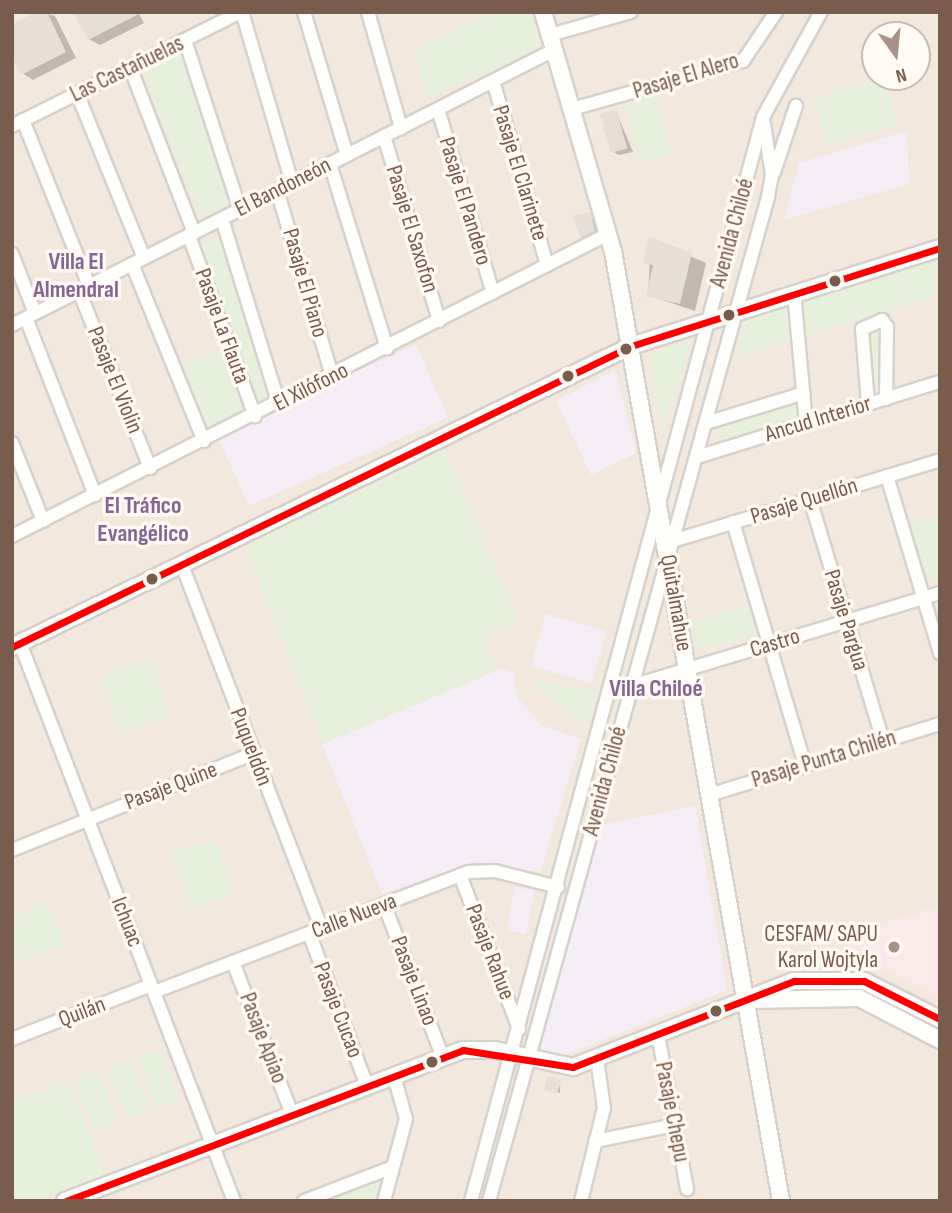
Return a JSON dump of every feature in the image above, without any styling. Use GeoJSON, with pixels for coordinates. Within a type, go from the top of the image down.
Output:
{"type":"FeatureCollection","features":[{"type":"Feature","properties":{"kind":"street","name":"Las Castañuelas"},"geometry":{"type":"LineString","coordinates":[[18,123],[242,12]]}},
{"type":"Feature","properties":{"kind":"street"},"geometry":{"type":"LineString","coordinates":[[242,12],[292,183]]}},
{"type":"Feature","properties":{"kind":"street"},"geometry":{"type":"LineString","coordinates":[[304,12],[347,155]]}},
{"type":"Feature","properties":{"kind":"street"},"geometry":{"type":"LineString","coordinates":[[368,12],[401,128]]}},
{"type":"Feature","properties":{"kind":"street","name":"Quitalmahue"},"geometry":{"type":"LineString","coordinates":[[543,12],[608,234],[631,346],[746,1000],[777,1199]]}},
{"type":"Feature","properties":{"kind":"street","name":"El Bandoneón"},"geometry":{"type":"LineString","coordinates":[[12,325],[493,81],[552,43],[631,12]]}},
{"type":"Feature","properties":{"kind":"street","name":"Pasaje El Alero"},"geometry":{"type":"LineString","coordinates":[[572,109],[743,61],[776,12]]}},
{"type":"Feature","properties":{"kind":"street","name":"Avenida Chiloé"},"geometry":{"type":"LineString","coordinates":[[489,1201],[519,1056],[520,1029],[763,117],[821,12]]}},
{"type":"Feature","properties":{"kind":"street"},"geometry":{"type":"LineString","coordinates":[[185,40],[240,210]]}},
{"type":"Feature","properties":{"kind":"street","name":"Pasaje La Flauta"},"geometry":{"type":"LineString","coordinates":[[131,67],[255,416]]}},
{"type":"Feature","properties":{"kind":"street","name":"Pasaje El Clarinete"},"geometry":{"type":"LineString","coordinates":[[493,81],[547,265]]}},
{"type":"Feature","properties":{"kind":"street"},"geometry":{"type":"LineString","coordinates":[[77,93],[204,441]]}},
{"type":"Feature","properties":{"kind":"street"},"geometry":{"type":"LineString","coordinates":[[772,175],[796,106]]}},
{"type":"Feature","properties":{"kind":"street","name":"Pasaje El Pandero"},"geometry":{"type":"LineString","coordinates":[[438,109],[493,293]]}},
{"type":"Feature","properties":{"kind":"street","name":"Avenida Chiloé"},"geometry":{"type":"LineString","coordinates":[[471,1201],[519,1056],[631,686],[668,545],[697,457],[738,309],[772,175],[763,117]]}},
{"type":"Feature","properties":{"kind":"street","name":"Pasaje El Violin"},"geometry":{"type":"LineString","coordinates":[[18,123],[84,289],[150,468]]}},
{"type":"Feature","properties":{"kind":"street","name":"Pasaje El Saxofon"},"geometry":{"type":"LineString","coordinates":[[384,136],[439,321]]}},
{"type":"Feature","properties":{"kind":"street"},"geometry":{"type":"LineString","coordinates":[[330,164],[387,348]]}},
{"type":"Feature","properties":{"kind":"street","name":"Pasaje El Piano"},"geometry":{"type":"LineString","coordinates":[[278,190],[332,376]]}},
{"type":"Feature","properties":{"kind":"street"},"geometry":{"type":"LineString","coordinates":[[222,219],[279,404]]}},
{"type":"Feature","properties":{"kind":"street","name":"El Xilófono"},"geometry":{"type":"LineString","coordinates":[[12,536],[279,404],[608,234]]}},
{"type":"Feature","properties":{"kind":"street"},"geometry":{"type":"LineString","coordinates":[[16,645],[631,346],[738,309],[940,248]]}},
{"type":"Feature","properties":{"kind":"street"},"geometry":{"type":"LineString","coordinates":[[12,254],[31,316],[95,495]]}},
{"type":"Feature","properties":{"kind":"street"},"geometry":{"type":"LineString","coordinates":[[794,292],[806,423]]}},
{"type":"Feature","properties":{"kind":"street"},"geometry":{"type":"LineString","coordinates":[[868,404],[862,329],[881,320],[887,327],[886,399]]}},
{"type":"Feature","properties":{"kind":"street","name":"Ancud Interior"},"geometry":{"type":"LineString","coordinates":[[697,457],[940,382]]}},
{"type":"Feature","properties":{"kind":"street"},"geometry":{"type":"LineString","coordinates":[[706,423],[804,393]]}},
{"type":"Feature","properties":{"kind":"street"},"geometry":{"type":"LineString","coordinates":[[12,443],[43,521]]}},
{"type":"Feature","properties":{"kind":"street","name":"Pasaje Quellón"},"geometry":{"type":"LineString","coordinates":[[668,545],[733,522],[940,460]]}},
{"type":"Feature","properties":{"kind":"street"},"geometry":{"type":"LineString","coordinates":[[887,476],[940,653]]}},
{"type":"Feature","properties":{"kind":"street","name":"Pasaje Pargua"},"geometry":{"type":"LineString","coordinates":[[810,499],[883,741]]}},
{"type":"Feature","properties":{"kind":"street"},"geometry":{"type":"LineString","coordinates":[[733,522],[805,765]]}},
{"type":"Feature","properties":{"kind":"street","name":"Puqueldón"},"geometry":{"type":"LineString","coordinates":[[182,565],[254,753],[315,931]]}},
{"type":"Feature","properties":{"kind":"street","name":"Castro"},"geometry":{"type":"LineString","coordinates":[[610,694],[687,668],[940,593]]}},
{"type":"Feature","properties":{"kind":"street","name":"Ichuac"},"geometry":{"type":"LineString","coordinates":[[16,645],[87,819],[234,1201]]}},
{"type":"Feature","properties":{"kind":"street","name":"Pasaje Punta Chilén"},"geometry":{"type":"LineString","coordinates":[[709,795],[940,724]]}},
{"type":"Feature","properties":{"kind":"street","name":"Pasaje Quine"},"geometry":{"type":"LineString","coordinates":[[12,850],[254,753]]}},
{"type":"Feature","properties":{"kind":"street","name":"Calle Nueva"},"geometry":{"type":"LineString","coordinates":[[153,989],[233,962],[460,875],[487,870],[558,887]]}},
{"type":"Feature","properties":{"kind":"street","name":"Pasaje Rahue"},"geometry":{"type":"LineString","coordinates":[[460,875],[520,1029]]}},
{"type":"Feature","properties":{"kind":"street","name":"Pasaje Linao"},"geometry":{"type":"LineString","coordinates":[[384,904],[443,1058]]}},
{"type":"Feature","properties":{"kind":"street","name":"Pasaje Cucao"},"geometry":{"type":"LineString","coordinates":[[315,931],[367,1086]]}},
{"type":"Feature","properties":{"kind":"street","name":"Pasaje Apiao"},"geometry":{"type":"LineString","coordinates":[[233,962],[292,1114]]}},
{"type":"Feature","properties":{"kind":"street"},"geometry":{"type":"LineString","coordinates":[[65,1201],[473,1048],[566,1068],[597,1059],[794,981],[849,979],[898,993],[940,1018]]}},
{"type":"Feature","properties":{"kind":"street","name":"Quilán"},"geometry":{"type":"LineString","coordinates":[[12,1039],[153,989]]}},
{"type":"Feature","properties":{"kind":"street"},"geometry":{"type":"LineString","coordinates":[[746,1000],[859,998],[940,1040]]}},
{"type":"Feature","properties":{"kind":"street","name":"Pasaje Chepu"},"geometry":{"type":"LineString","coordinates":[[658,1035],[687,1189]]}},
{"type":"Feature","properties":{"kind":"street"},"geometry":{"type":"LineString","coordinates":[[581,1201],[606,1092],[597,1059]]}},
{"type":"Feature","properties":{"kind":"street"},"geometry":{"type":"LineString","coordinates":[[384,1201],[407,1114],[394,1076]]}},
{"type":"Feature","properties":{"kind":"street"},"geometry":{"type":"LineString","coordinates":[[595,1141],[675,1125]]}},
{"type":"Feature","properties":{"kind":"street"},"geometry":{"type":"LineString","coordinates":[[304,1201],[393,1167]]}},
{"type":"Feature","properties":{"kind":"shaded area"},"geometry":{"type":"Polygon","coordinates":[[[12,12],[940,12],[940,1201],[12,1201],[12,12]]]}},
{"type":"Feature","properties":{"kind":"shaded area"},"geometry":{"type":"Polygon","coordinates":[[[907,131],[909,184],[784,220],[799,163],[907,131]]]}},
{"type":"Feature","properties":{"kind":"shaded area"},"geometry":{"type":"Polygon","coordinates":[[[416,345],[448,417],[249,506],[217,434],[416,345]]]}},
{"type":"Feature","properties":{"kind":"shaded area"},"geometry":{"type":"Polygon","coordinates":[[[615,370],[636,453],[591,475],[556,401],[615,370]]]}},
{"type":"Feature","properties":{"kind":"shaded area"},"geometry":{"type":"Polygon","coordinates":[[[546,614],[607,631],[592,683],[531,666],[546,614]]]}},
{"type":"Feature","properties":{"kind":"shaded area"},"geometry":{"type":"Polygon","coordinates":[[[501,669],[514,673],[517,697],[541,725],[581,739],[540,872],[475,862],[382,894],[322,744],[501,669]]]}},
{"type":"Feature","properties":{"kind":"shaded area"},"geometry":{"type":"Polygon","coordinates":[[[695,806],[727,990],[558,1058],[535,1054],[597,826],[695,806]]]}},
{"type":"Feature","properties":{"kind":"shaded area"},"geometry":{"type":"Polygon","coordinates":[[[515,887],[535,891],[526,934],[507,930],[515,887]]]}},
{"type":"Feature","properties":{"kind":"shaded area","name":"CESFAM/ SAPU Karol Wojtyla"},"geometry":{"type":"Polygon","coordinates":[[[940,906],[940,999],[892,973],[846,961],[850,933],[940,906]]]}},
{"type":"Feature","properties":{"kind":"green space"},"geometry":{"type":"Polygon","coordinates":[[[494,12],[532,12],[539,47],[429,98],[414,50],[494,12]]]}},
{"type":"Feature","properties":{"kind":"green space"},"geometry":{"type":"Polygon","coordinates":[[[181,52],[231,203],[207,214],[198,212],[142,70],[181,52]]]}},
{"type":"Feature","properties":{"kind":"green space"},"geometry":{"type":"Polygon","coordinates":[[[861,84],[861,91],[888,91],[898,124],[828,145],[813,99],[861,84]]]}},
{"type":"Feature","properties":{"kind":"green space"},"geometry":{"type":"Polygon","coordinates":[[[655,95],[672,153],[641,161],[624,104],[655,95]]]}},
{"type":"Feature","properties":{"kind":"green space"},"geometry":{"type":"Polygon","coordinates":[[[223,236],[270,391],[268,398],[258,400],[198,248],[223,236]]]}},
{"type":"Feature","properties":{"kind":"green space"},"geometry":{"type":"Polygon","coordinates":[[[935,256],[936,296],[736,357],[747,313],[935,256]]]}},
{"type":"Feature","properties":{"kind":"green space"},"geometry":{"type":"Polygon","coordinates":[[[879,327],[882,379],[870,382],[866,330],[879,327]]]}},
{"type":"Feature","properties":{"kind":"green space"},"geometry":{"type":"Polygon","coordinates":[[[691,340],[662,434],[649,353],[691,340]]]}},
{"type":"Feature","properties":{"kind":"green space"},"geometry":{"type":"Polygon","coordinates":[[[222,349],[246,411],[201,428],[177,366],[222,349]]]}},
{"type":"Feature","properties":{"kind":"green space"},"geometry":{"type":"Polygon","coordinates":[[[799,401],[799,416],[719,440],[725,421],[799,401]]]}},
{"type":"Feature","properties":{"kind":"green space"},"geometry":{"type":"Polygon","coordinates":[[[445,449],[518,621],[483,634],[497,670],[322,744],[245,546],[445,449]]]}},
{"type":"Feature","properties":{"kind":"green space"},"geometry":{"type":"Polygon","coordinates":[[[940,517],[940,577],[923,582],[906,526],[940,517]]]}},
{"type":"Feature","properties":{"kind":"green space"},"geometry":{"type":"Polygon","coordinates":[[[748,606],[756,635],[699,650],[691,621],[748,606]]]}},
{"type":"Feature","properties":{"kind":"green space"},"geometry":{"type":"Polygon","coordinates":[[[151,659],[171,714],[120,733],[100,677],[151,659]]]}},
{"type":"Feature","properties":{"kind":"green space"},"geometry":{"type":"Polygon","coordinates":[[[535,683],[598,691],[586,725],[537,689],[535,683]]]}},
{"type":"Feature","properties":{"kind":"green space"},"geometry":{"type":"Polygon","coordinates":[[[214,838],[234,893],[192,909],[172,853],[214,838]]]}},
{"type":"Feature","properties":{"kind":"green space"},"geometry":{"type":"Polygon","coordinates":[[[48,903],[64,945],[12,964],[12,917],[48,903]]]}},
{"type":"Feature","properties":{"kind":"green space"},"geometry":{"type":"Polygon","coordinates":[[[160,1048],[180,1099],[156,1108],[137,1057],[160,1048]]]}},
{"type":"Feature","properties":{"kind":"green space"},"geometry":{"type":"Polygon","coordinates":[[[130,1060],[150,1110],[128,1119],[108,1069],[130,1060]]]}},
{"type":"Feature","properties":{"kind":"green space"},"geometry":{"type":"Polygon","coordinates":[[[98,1071],[116,1122],[93,1130],[75,1080],[98,1071]]]}},
{"type":"Feature","properties":{"kind":"green space"},"geometry":{"type":"Polygon","coordinates":[[[70,1081],[105,1177],[38,1201],[12,1201],[12,1102],[70,1081]]]}},
{"type":"Feature","properties":{"kind":"green space"},"geometry":{"type":"Polygon","coordinates":[[[380,1177],[375,1201],[335,1201],[333,1195],[380,1177]]]}},
{"type":"Feature","properties":{"kind":"building"},"geometry":{"type":"Polygon","coordinates":[[[36,12],[47,12],[66,52],[21,75],[12,57],[12,24],[36,12]]]}},
{"type":"Feature","properties":{"kind":"building"},"geometry":{"type":"Polygon","coordinates":[[[73,12],[143,12],[88,40],[73,12]]]}},
{"type":"Feature","properties":{"kind":"building"},"geometry":{"type":"Polygon","coordinates":[[[616,109],[627,148],[611,153],[600,114],[616,109]]]}},
{"type":"Feature","properties":{"kind":"building"},"geometry":{"type":"Polygon","coordinates":[[[590,212],[595,231],[580,238],[573,216],[590,212]]]}},
{"type":"Feature","properties":{"kind":"building"},"geometry":{"type":"Polygon","coordinates":[[[649,237],[692,253],[680,304],[646,296],[653,265],[643,263],[649,237]]]}},
{"type":"Feature","properties":{"kind":"building"},"geometry":{"type":"Polygon","coordinates":[[[548,1076],[561,1080],[557,1093],[544,1089],[548,1076]]]}},
{"type":"Feature","properties":{"kind":"transit line"},"geometry":{"type":"LineString","coordinates":[[12,647],[631,346],[940,248]]}},
{"type":"Feature","properties":{"kind":"transit line"},"geometry":{"type":"LineString","coordinates":[[66,1201],[463,1050],[573,1067],[794,981],[864,981],[940,1019]]}},
{"type":"Feature","properties":{"kind":"place","name":"CESFAM/ SAPU Karol Wojtyla"},"geometry":{"type":"Point","coordinates":[894,947]}},
{"type":"Feature","properties":{"kind":"district","name":"Villa El Almendral"},"geometry":{"type":"Point","coordinates":[76,276]}},
{"type":"Feature","properties":{"kind":"district","name":"El Tráfico Evangélico"},"geometry":{"type":"Point","coordinates":[143,520]}},
{"type":"Feature","properties":{"kind":"district","name":"Villa Chiloé"},"geometry":{"type":"Point","coordinates":[656,689]}}]}
